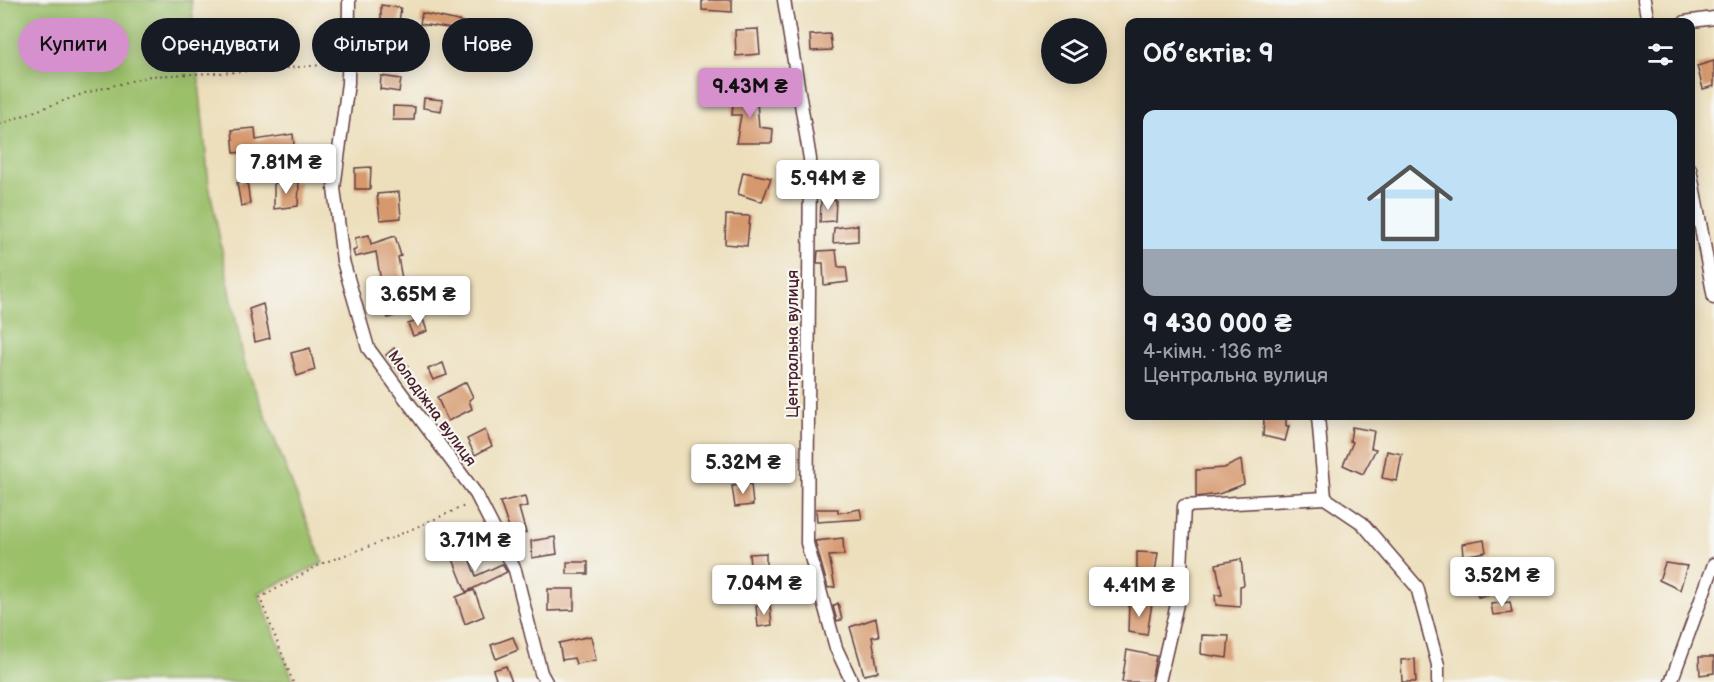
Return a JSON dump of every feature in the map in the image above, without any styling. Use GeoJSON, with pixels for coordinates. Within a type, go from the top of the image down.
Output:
{"type":"FeatureCollection","features":[{"type":"Feature","properties":{"kind":"street","name":"Молодіжна вулиця"},"geometry":{"type":"LineString","coordinates":[[349,0],[349,18]]}},
{"type":"Feature","properties":{"kind":"street","name":"Центральна вулиця"},"geometry":{"type":"LineString","coordinates":[[784,0],[810,159],[807,543],[836,648],[852,682]]}},
{"type":"Feature","properties":{"kind":"street"},"geometry":{"type":"LineString","coordinates":[[1644,0],[1647,18]]}},
{"type":"Feature","properties":{"kind":"street"},"geometry":{"type":"LineString","coordinates":[[1695,21],[1714,18]]}},
{"type":"Feature","properties":{"kind":"street","name":"Молодіжна вулиця"},"geometry":{"type":"LineString","coordinates":[[348,72],[334,188],[343,261],[368,348],[479,501],[515,570],[541,673],[546,682]]}},
{"type":"Feature","properties":{"kind":"street"},"geometry":{"type":"LineString","coordinates":[[1695,196],[1714,298]]}},
{"type":"Feature","properties":{"kind":"street"},"geometry":{"type":"LineString","coordinates":[[1318,420],[1325,498]]}},
{"type":"Feature","properties":{"kind":"street"},"geometry":{"type":"LineString","coordinates":[[1159,682],[1180,591],[1184,506],[1325,498],[1362,523],[1417,587],[1438,665],[1438,682]]}},
{"type":"Feature","properties":{"kind":"street"},"geometry":{"type":"LineString","coordinates":[[1671,682],[1714,564]]}},
{"type":"Feature","properties":{"kind":"path"},"geometry":{"type":"LineString","coordinates":[[0,124],[84,93],[150,76],[312,67]]}},
{"type":"Feature","properties":{"kind":"path"},"geometry":{"type":"LineString","coordinates":[[293,682],[260,598],[323,563],[389,539],[479,501]]}},
{"type":"Feature","properties":{"kind":"green space"},"geometry":{"type":"Polygon","coordinates":[[[0,0],[191,0],[193,18],[141,18],[141,72],[198,72],[209,185],[244,361],[323,563],[258,593],[294,682],[0,682],[0,0]]]}},
{"type":"Feature","properties":{"kind":"building"},"geometry":{"type":"Polygon","coordinates":[[[702,0],[732,0],[732,12],[702,10],[702,0]]]}},
{"type":"Feature","properties":{"kind":"building"},"geometry":{"type":"Polygon","coordinates":[[[381,5],[401,8],[400,18],[381,18],[381,5]]]}},
{"type":"Feature","properties":{"kind":"building"},"geometry":{"type":"Polygon","coordinates":[[[422,13],[445,18],[442,18],[442,27],[430,25],[430,18],[421,18],[422,13]]]}},
{"type":"Feature","properties":{"kind":"building"},"geometry":{"type":"Polygon","coordinates":[[[758,29],[760,54],[736,56],[735,30],[758,29]]]}},
{"type":"Feature","properties":{"kind":"building"},"geometry":{"type":"Polygon","coordinates":[[[830,34],[832,50],[811,51],[810,35],[830,34]]]}},
{"type":"Feature","properties":{"kind":"building"},"geometry":{"type":"Polygon","coordinates":[[[1714,61],[1714,86],[1703,89],[1697,66],[1714,61]]]}},
{"type":"Feature","properties":{"kind":"building"},"geometry":{"type":"Polygon","coordinates":[[[381,76],[401,79],[399,92],[380,89],[381,76]]]}},
{"type":"Feature","properties":{"kind":"building"},"geometry":{"type":"Polygon","coordinates":[[[756,89],[759,127],[773,129],[772,143],[736,143],[741,115],[732,115],[734,92],[756,89]]]}},
{"type":"Feature","properties":{"kind":"building"},"geometry":{"type":"Polygon","coordinates":[[[424,98],[443,100],[441,111],[423,108],[424,98]]]}},
{"type":"Feature","properties":{"kind":"building"},"geometry":{"type":"Polygon","coordinates":[[[393,106],[415,107],[414,120],[393,120],[393,106]]]}},
{"type":"Feature","properties":{"kind":"building"},"geometry":{"type":"Polygon","coordinates":[[[255,128],[256,140],[293,134],[295,156],[267,161],[265,150],[234,153],[232,130],[255,128]]]}},
{"type":"Feature","properties":{"kind":"building"},"geometry":{"type":"Polygon","coordinates":[[[371,167],[370,189],[355,189],[355,168],[371,167]]]}},
{"type":"Feature","properties":{"kind":"building"},"geometry":{"type":"Polygon","coordinates":[[[743,172],[771,178],[762,202],[738,194],[743,172]]]}},
{"type":"Feature","properties":{"kind":"building"},"geometry":{"type":"Polygon","coordinates":[[[865,176],[868,190],[844,193],[843,178],[865,176]]]}},
{"type":"Feature","properties":{"kind":"building"},"geometry":{"type":"Polygon","coordinates":[[[247,180],[250,204],[241,206],[237,183],[247,180]]]}},
{"type":"Feature","properties":{"kind":"building"},"geometry":{"type":"Polygon","coordinates":[[[299,182],[298,206],[274,209],[274,183],[299,182]]]}},
{"type":"Feature","properties":{"kind":"building"},"geometry":{"type":"Polygon","coordinates":[[[399,192],[401,218],[380,220],[377,194],[399,192]]]}},
{"type":"Feature","properties":{"kind":"building"},"geometry":{"type":"Polygon","coordinates":[[[836,200],[835,221],[820,222],[821,201],[836,200]]]}},
{"type":"Feature","properties":{"kind":"building"},"geometry":{"type":"Polygon","coordinates":[[[726,215],[750,216],[747,246],[725,244],[726,215]]]}},
{"type":"Feature","properties":{"kind":"building"},"geometry":{"type":"Polygon","coordinates":[[[858,225],[858,241],[833,243],[834,228],[858,225]]]}},
{"type":"Feature","properties":{"kind":"building"},"geometry":{"type":"Polygon","coordinates":[[[369,235],[371,244],[395,236],[401,256],[398,257],[402,279],[381,282],[376,252],[355,257],[353,251],[357,249],[355,238],[369,235]]]}},
{"type":"Feature","properties":{"kind":"building"},"geometry":{"type":"Polygon","coordinates":[[[836,250],[838,267],[846,267],[848,282],[824,285],[823,263],[817,263],[818,251],[836,250]]]}},
{"type":"Feature","properties":{"kind":"building"},"geometry":{"type":"Polygon","coordinates":[[[396,294],[402,313],[388,318],[382,300],[396,294]]]}},
{"type":"Feature","properties":{"kind":"building"},"geometry":{"type":"Polygon","coordinates":[[[263,304],[270,338],[255,342],[249,309],[263,304]]]}},
{"type":"Feature","properties":{"kind":"building"},"geometry":{"type":"Polygon","coordinates":[[[423,319],[427,331],[413,336],[408,324],[423,319]]]}},
{"type":"Feature","properties":{"kind":"building"},"geometry":{"type":"Polygon","coordinates":[[[310,348],[315,370],[297,376],[291,353],[310,348]]]}},
{"type":"Feature","properties":{"kind":"building"},"geometry":{"type":"Polygon","coordinates":[[[394,348],[408,366],[401,373],[386,355],[394,348]]]}},
{"type":"Feature","properties":{"kind":"building"},"geometry":{"type":"Polygon","coordinates":[[[443,363],[447,375],[433,380],[428,369],[443,363]]]}},
{"type":"Feature","properties":{"kind":"building"},"geometry":{"type":"Polygon","coordinates":[[[466,382],[473,397],[469,400],[472,409],[448,421],[437,397],[466,382]]]}},
{"type":"Feature","properties":{"kind":"building"},"geometry":{"type":"Polygon","coordinates":[[[1264,420],[1286,420],[1286,426],[1289,426],[1285,441],[1263,436],[1264,420]]]}},
{"type":"Feature","properties":{"kind":"building"},"geometry":{"type":"Polygon","coordinates":[[[1352,427],[1374,431],[1371,448],[1376,449],[1363,474],[1343,465],[1353,442],[1350,441],[1352,427]]]}},
{"type":"Feature","properties":{"kind":"building"},"geometry":{"type":"Polygon","coordinates":[[[485,430],[492,446],[475,455],[467,439],[485,430]]]}},
{"type":"Feature","properties":{"kind":"building"},"geometry":{"type":"Polygon","coordinates":[[[1387,451],[1402,454],[1397,481],[1382,478],[1387,451]]]}},
{"type":"Feature","properties":{"kind":"building"},"geometry":{"type":"Polygon","coordinates":[[[1241,460],[1244,484],[1219,494],[1196,497],[1196,470],[1224,468],[1241,460]]]}},
{"type":"Feature","properties":{"kind":"building"},"geometry":{"type":"Polygon","coordinates":[[[751,484],[753,505],[735,507],[732,486],[751,484]]]}},
{"type":"Feature","properties":{"kind":"building"},"geometry":{"type":"Polygon","coordinates":[[[525,496],[527,506],[519,508],[526,533],[512,537],[500,502],[525,496]]]}},
{"type":"Feature","properties":{"kind":"building"},"geometry":{"type":"Polygon","coordinates":[[[816,509],[838,509],[838,513],[860,509],[862,519],[817,522],[816,509]]]}},
{"type":"Feature","properties":{"kind":"building"},"geometry":{"type":"Polygon","coordinates":[[[477,535],[485,551],[472,557],[464,543],[477,535]]]}},
{"type":"Feature","properties":{"kind":"building"},"geometry":{"type":"Polygon","coordinates":[[[555,537],[557,554],[532,558],[531,541],[555,537]]]}},
{"type":"Feature","properties":{"kind":"building"},"geometry":{"type":"Polygon","coordinates":[[[843,538],[844,555],[829,556],[835,587],[828,588],[815,541],[843,538]]]}},
{"type":"Feature","properties":{"kind":"building"},"geometry":{"type":"Polygon","coordinates":[[[1484,540],[1486,552],[1463,556],[1462,544],[1484,540]]]}},
{"type":"Feature","properties":{"kind":"building"},"geometry":{"type":"Polygon","coordinates":[[[1137,552],[1158,553],[1155,572],[1137,570],[1137,552]]]}},
{"type":"Feature","properties":{"kind":"building"},"geometry":{"type":"Polygon","coordinates":[[[467,553],[476,576],[502,564],[507,572],[466,592],[453,559],[467,553]]]}},
{"type":"Feature","properties":{"kind":"building"},"geometry":{"type":"Polygon","coordinates":[[[766,553],[766,577],[751,579],[749,554],[766,553]]]}},
{"type":"Feature","properties":{"kind":"building"},"geometry":{"type":"Polygon","coordinates":[[[1241,559],[1244,585],[1240,586],[1240,607],[1216,605],[1215,595],[1222,595],[1216,564],[1241,559]]]}},
{"type":"Feature","properties":{"kind":"building"},"geometry":{"type":"Polygon","coordinates":[[[567,562],[588,562],[588,574],[567,574],[567,562]]]}},
{"type":"Feature","properties":{"kind":"building"},"geometry":{"type":"Polygon","coordinates":[[[1523,562],[1527,581],[1517,583],[1513,565],[1523,562]]]}},
{"type":"Feature","properties":{"kind":"building"},"geometry":{"type":"Polygon","coordinates":[[[1665,563],[1687,566],[1680,590],[1659,580],[1665,563]]]}},
{"type":"Feature","properties":{"kind":"building"},"geometry":{"type":"Polygon","coordinates":[[[1485,574],[1489,595],[1478,597],[1475,576],[1485,574]]]}},
{"type":"Feature","properties":{"kind":"building"},"geometry":{"type":"Polygon","coordinates":[[[548,589],[574,589],[574,610],[548,611],[548,589]]]}},
{"type":"Feature","properties":{"kind":"building"},"geometry":{"type":"Polygon","coordinates":[[[474,590],[484,616],[465,624],[456,597],[474,590]]]}},
{"type":"Feature","properties":{"kind":"building"},"geometry":{"type":"Polygon","coordinates":[[[1129,602],[1152,603],[1147,635],[1128,632],[1129,602]]]}},
{"type":"Feature","properties":{"kind":"building"},"geometry":{"type":"Polygon","coordinates":[[[1510,602],[1512,613],[1493,615],[1491,604],[1510,602]]]}},
{"type":"Feature","properties":{"kind":"building"},"geometry":{"type":"Polygon","coordinates":[[[838,603],[842,620],[837,621],[833,606],[838,603]]]}},
{"type":"Feature","properties":{"kind":"building"},"geometry":{"type":"Polygon","coordinates":[[[770,605],[772,625],[758,627],[756,606],[770,605]]]}},
{"type":"Feature","properties":{"kind":"building"},"geometry":{"type":"Polygon","coordinates":[[[876,618],[879,636],[872,637],[878,672],[864,675],[850,627],[876,618]]]}},
{"type":"Feature","properties":{"kind":"building"},"geometry":{"type":"Polygon","coordinates":[[[1202,635],[1229,636],[1227,658],[1201,654],[1202,635]]]}},
{"type":"Feature","properties":{"kind":"building"},"geometry":{"type":"Polygon","coordinates":[[[591,636],[596,660],[576,664],[574,658],[562,660],[559,643],[591,636]]]}},
{"type":"Feature","properties":{"kind":"building"},"geometry":{"type":"Polygon","coordinates":[[[513,637],[518,650],[496,659],[491,645],[513,637]]]}},
{"type":"Feature","properties":{"kind":"building"},"geometry":{"type":"Polygon","coordinates":[[[1127,650],[1156,656],[1151,682],[1122,682],[1127,650]]]}},
{"type":"Feature","properties":{"kind":"building"},"geometry":{"type":"Polygon","coordinates":[[[1699,657],[1714,657],[1714,673],[1700,675],[1699,657]]]}},
{"type":"Feature","properties":{"kind":"building"},"geometry":{"type":"Polygon","coordinates":[[[1415,659],[1416,682],[1402,682],[1401,660],[1415,659]]]}},
{"type":"Feature","properties":{"kind":"building"},"geometry":{"type":"Polygon","coordinates":[[[506,666],[512,682],[497,682],[493,670],[506,666]]]}}]}
